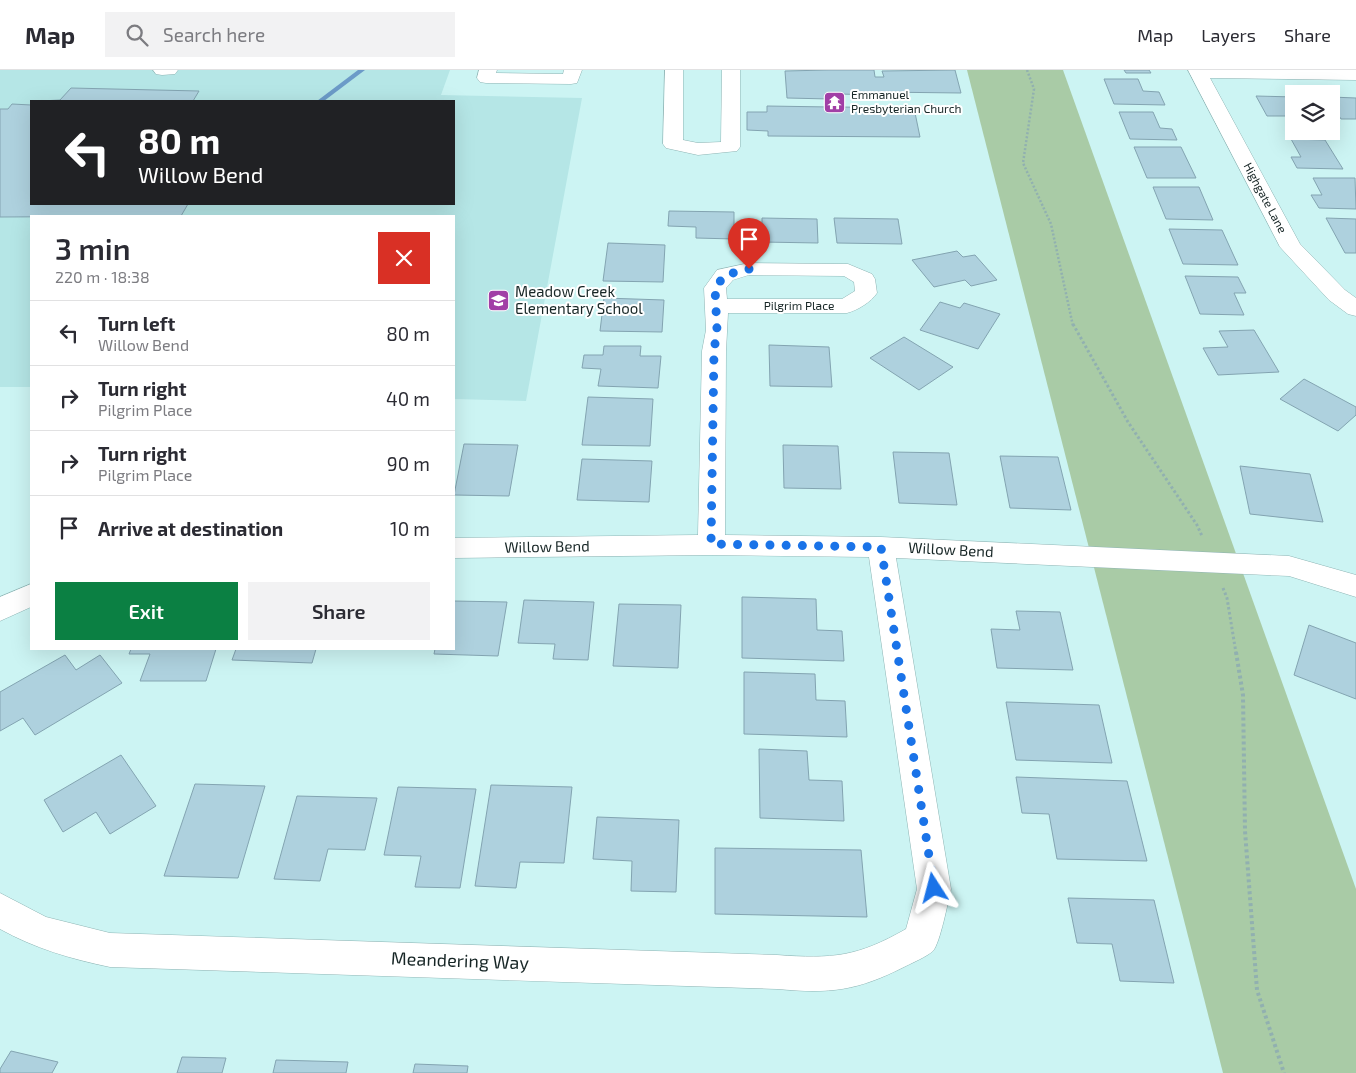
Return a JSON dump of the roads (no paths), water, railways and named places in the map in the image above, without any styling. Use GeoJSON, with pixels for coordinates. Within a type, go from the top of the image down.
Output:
{"type":"FeatureCollection","features":[{"type":"Feature","properties":{"kind":"street"},"geometry":{"type":"LineString","coordinates":[[162,70],[169,70]]}},
{"type":"Feature","properties":{"kind":"street"},"geometry":{"type":"LineString","coordinates":[[488,70],[486,78],[571,79],[573,70]]}},
{"type":"Feature","properties":{"kind":"street"},"geometry":{"type":"LineString","coordinates":[[674,70],[673,144],[698,149],[730,147],[731,70]]}},
{"type":"Feature","properties":{"kind":"street"},"geometry":{"type":"LineString","coordinates":[[1198,71],[1356,75]]}},
{"type":"Feature","properties":{"kind":"street","name":"Highgate Lane"},"geometry":{"type":"LineString","coordinates":[[1198,71],[1291,247],[1337,296],[1356,309]]}},
{"type":"Feature","properties":{"kind":"street","name":"Pilgrim Place"},"geometry":{"type":"LineString","coordinates":[[711,544],[714,351],[717,330],[715,288],[725,275],[749,269],[848,270],[864,279],[866,294],[847,306],[717,306]]}},
{"type":"Feature","properties":{"kind":"street","name":"Willow Bend"},"geometry":{"type":"LineString","coordinates":[[455,548],[711,544],[881,547],[1290,566],[1356,586]]}},
{"type":"Feature","properties":{"kind":"street","name":"Meandering Way"},"geometry":{"type":"LineString","coordinates":[[0,909],[24,924],[52,936],[110,950],[758,971],[817,975],[851,971],[890,958],[921,939],[934,888],[881,547]]}},
{"type":"Feature","properties":{"kind":"street"},"geometry":{"type":"LineString","coordinates":[[0,610],[30,595]]}},
{"type":"Feature","properties":{"kind":"waterway"},"geometry":{"type":"LineString","coordinates":[[321,100],[362,70]]}},
{"type":"Feature","properties":{"kind":"place","name":"Emmanuel Presbyterian Church"},"geometry":{"type":"Point","coordinates":[835,102]}},
{"type":"Feature","properties":{"kind":"place","name":"Meadow Creek Elementary School"},"geometry":{"type":"Point","coordinates":[499,301]}}]}
